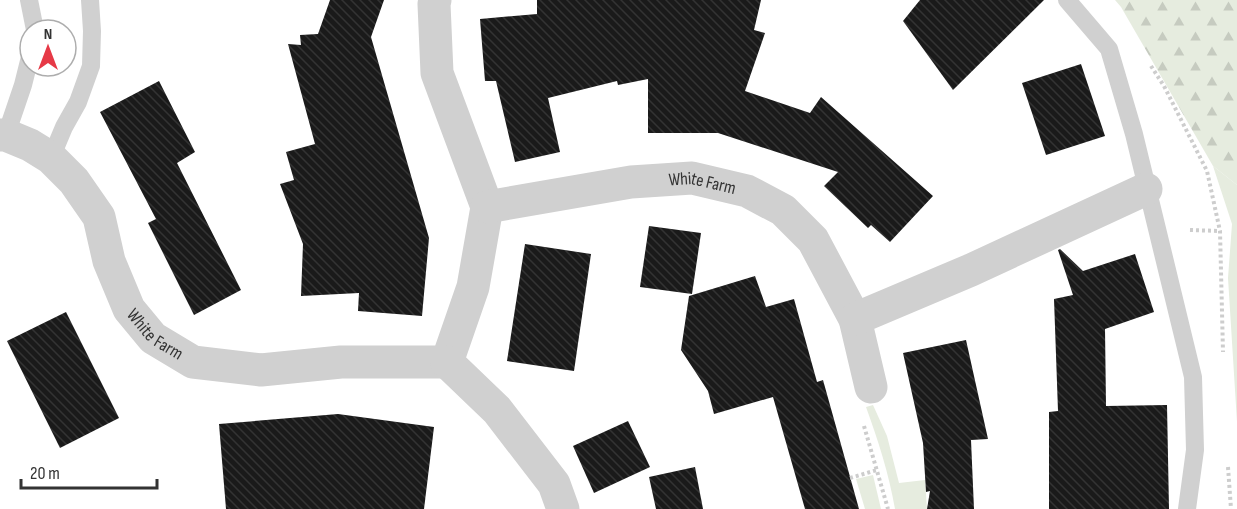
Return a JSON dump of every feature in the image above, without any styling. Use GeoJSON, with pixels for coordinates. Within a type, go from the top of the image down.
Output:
{"type":"FeatureCollection","features":[{"type":"Feature","properties":{"kind":"street"},"geometry":{"type":"LineString","coordinates":[[435,0],[437,73],[487,207],[473,287],[447,362],[496,410],[554,484],[563,509]]}},
{"type":"Feature","properties":{"kind":"street","name":"White Farm"},"geometry":{"type":"LineString","coordinates":[[3,135],[30,145],[51,158],[74,181],[99,217],[109,261],[129,309],[153,338],[193,362],[261,370],[341,362],[447,362]]}},
{"type":"Feature","properties":{"kind":"street","name":"White Farm"},"geometry":{"type":"LineString","coordinates":[[487,207],[631,182],[692,178],[747,191],[783,210],[813,240],[855,319],[871,387]]}},
{"type":"Feature","properties":{"kind":"street"},"geometry":{"type":"LineString","coordinates":[[855,319],[971,270],[1146,189]]}},
{"type":"Feature","properties":{"kind":"lane"},"geometry":{"type":"LineString","coordinates":[[29,0],[33,18]]}},
{"type":"Feature","properties":{"kind":"lane"},"geometry":{"type":"LineString","coordinates":[[51,158],[63,127],[78,102],[91,66],[90,0]]}},
{"type":"Feature","properties":{"kind":"lane"},"geometry":{"type":"LineString","coordinates":[[1067,0],[1109,49],[1134,134],[1193,377],[1195,450],[1187,509]]}},
{"type":"Feature","properties":{"kind":"lane"},"geometry":{"type":"LineString","coordinates":[[3,135],[25,78]]}},
{"type":"Feature","properties":{"kind":"path"},"geometry":{"type":"LineString","coordinates":[[1145,57],[1164,86],[1207,171],[1220,231],[1224,362]]}},
{"type":"Feature","properties":{"kind":"path"},"geometry":{"type":"LineString","coordinates":[[871,387],[858,406],[888,509]]}},
{"type":"Feature","properties":{"kind":"path"},"geometry":{"type":"LineString","coordinates":[[1228,465],[1231,509]]}},
{"type":"Feature","properties":{"kind":"path"},"geometry":{"type":"LineString","coordinates":[[850,478],[877,470]]}},
{"type":"Feature","properties":{"kind":"green space"},"geometry":{"type":"Polygon","coordinates":[[[1115,0],[1237,0],[1237,185],[1213,166],[1115,0]]]}},
{"type":"Feature","properties":{"kind":"green space"},"geometry":{"type":"Polygon","coordinates":[[[1213,166],[1237,185],[1237,422],[1228,278],[1232,224],[1213,166]]]}},
{"type":"Feature","properties":{"kind":"green space"},"geometry":{"type":"Polygon","coordinates":[[[873,405],[887,436],[899,483],[925,480],[927,509],[895,509],[883,457],[866,407],[873,405]]]}},
{"type":"Feature","properties":{"kind":"green space"},"geometry":{"type":"Polygon","coordinates":[[[873,475],[881,509],[865,509],[856,479],[873,475]]]}},
{"type":"Feature","properties":{"kind":"building"},"geometry":{"type":"Polygon","coordinates":[[[330,0],[384,0],[371,37],[429,238],[422,316],[358,311],[359,293],[301,296],[303,244],[280,184],[294,180],[286,152],[315,144],[288,44],[301,45],[300,35],[318,34],[330,0]]]}},
{"type":"Feature","properties":{"kind":"building"},"geometry":{"type":"Polygon","coordinates":[[[537,0],[761,0],[754,30],[765,33],[745,91],[810,113],[821,97],[933,196],[890,242],[871,225],[868,228],[824,186],[838,172],[718,133],[648,133],[648,79],[618,85],[617,81],[548,98],[560,152],[515,162],[496,81],[485,81],[480,19],[537,14],[537,0]]]}},
{"type":"Feature","properties":{"kind":"building"},"geometry":{"type":"Polygon","coordinates":[[[920,0],[1044,0],[953,90],[903,21],[920,0]]]}},
{"type":"Feature","properties":{"kind":"building"},"geometry":{"type":"Polygon","coordinates":[[[1081,64],[1105,136],[1046,155],[1022,83],[1081,64]]]}},
{"type":"Feature","properties":{"kind":"building"},"geometry":{"type":"Polygon","coordinates":[[[159,81],[195,152],[177,163],[241,290],[194,315],[148,223],[156,219],[100,112],[159,81]]]}},
{"type":"Feature","properties":{"kind":"building"},"geometry":{"type":"Polygon","coordinates":[[[649,226],[701,233],[692,294],[640,287],[649,226]]]}},
{"type":"Feature","properties":{"kind":"building"},"geometry":{"type":"Polygon","coordinates":[[[525,244],[591,254],[574,371],[507,361],[525,244]]]}},
{"type":"Feature","properties":{"kind":"building"},"geometry":{"type":"Polygon","coordinates":[[[1060,249],[1083,271],[1135,254],[1154,312],[1105,329],[1106,406],[1167,405],[1169,509],[1049,509],[1049,412],[1058,411],[1054,299],[1073,295],[1058,250],[1060,249]]]}},
{"type":"Feature","properties":{"kind":"building"},"geometry":{"type":"Polygon","coordinates":[[[755,276],[766,307],[794,299],[817,382],[823,380],[859,509],[805,509],[773,397],[714,414],[708,391],[681,350],[689,296],[755,276]]]}},
{"type":"Feature","properties":{"kind":"building"},"geometry":{"type":"Polygon","coordinates":[[[66,312],[119,418],[60,448],[7,341],[66,312]]]}},
{"type":"Feature","properties":{"kind":"building"},"geometry":{"type":"Polygon","coordinates":[[[966,340],[988,439],[971,440],[974,509],[927,509],[930,491],[926,492],[923,443],[903,353],[966,340]]]}},
{"type":"Feature","properties":{"kind":"building"},"geometry":{"type":"Polygon","coordinates":[[[338,414],[434,427],[424,509],[226,509],[219,424],[338,414]]]}},
{"type":"Feature","properties":{"kind":"building"},"geometry":{"type":"Polygon","coordinates":[[[628,421],[650,467],[594,493],[573,446],[628,421]]]}},
{"type":"Feature","properties":{"kind":"building"},"geometry":{"type":"Polygon","coordinates":[[[695,467],[703,509],[656,509],[649,477],[695,467]]]}}]}
